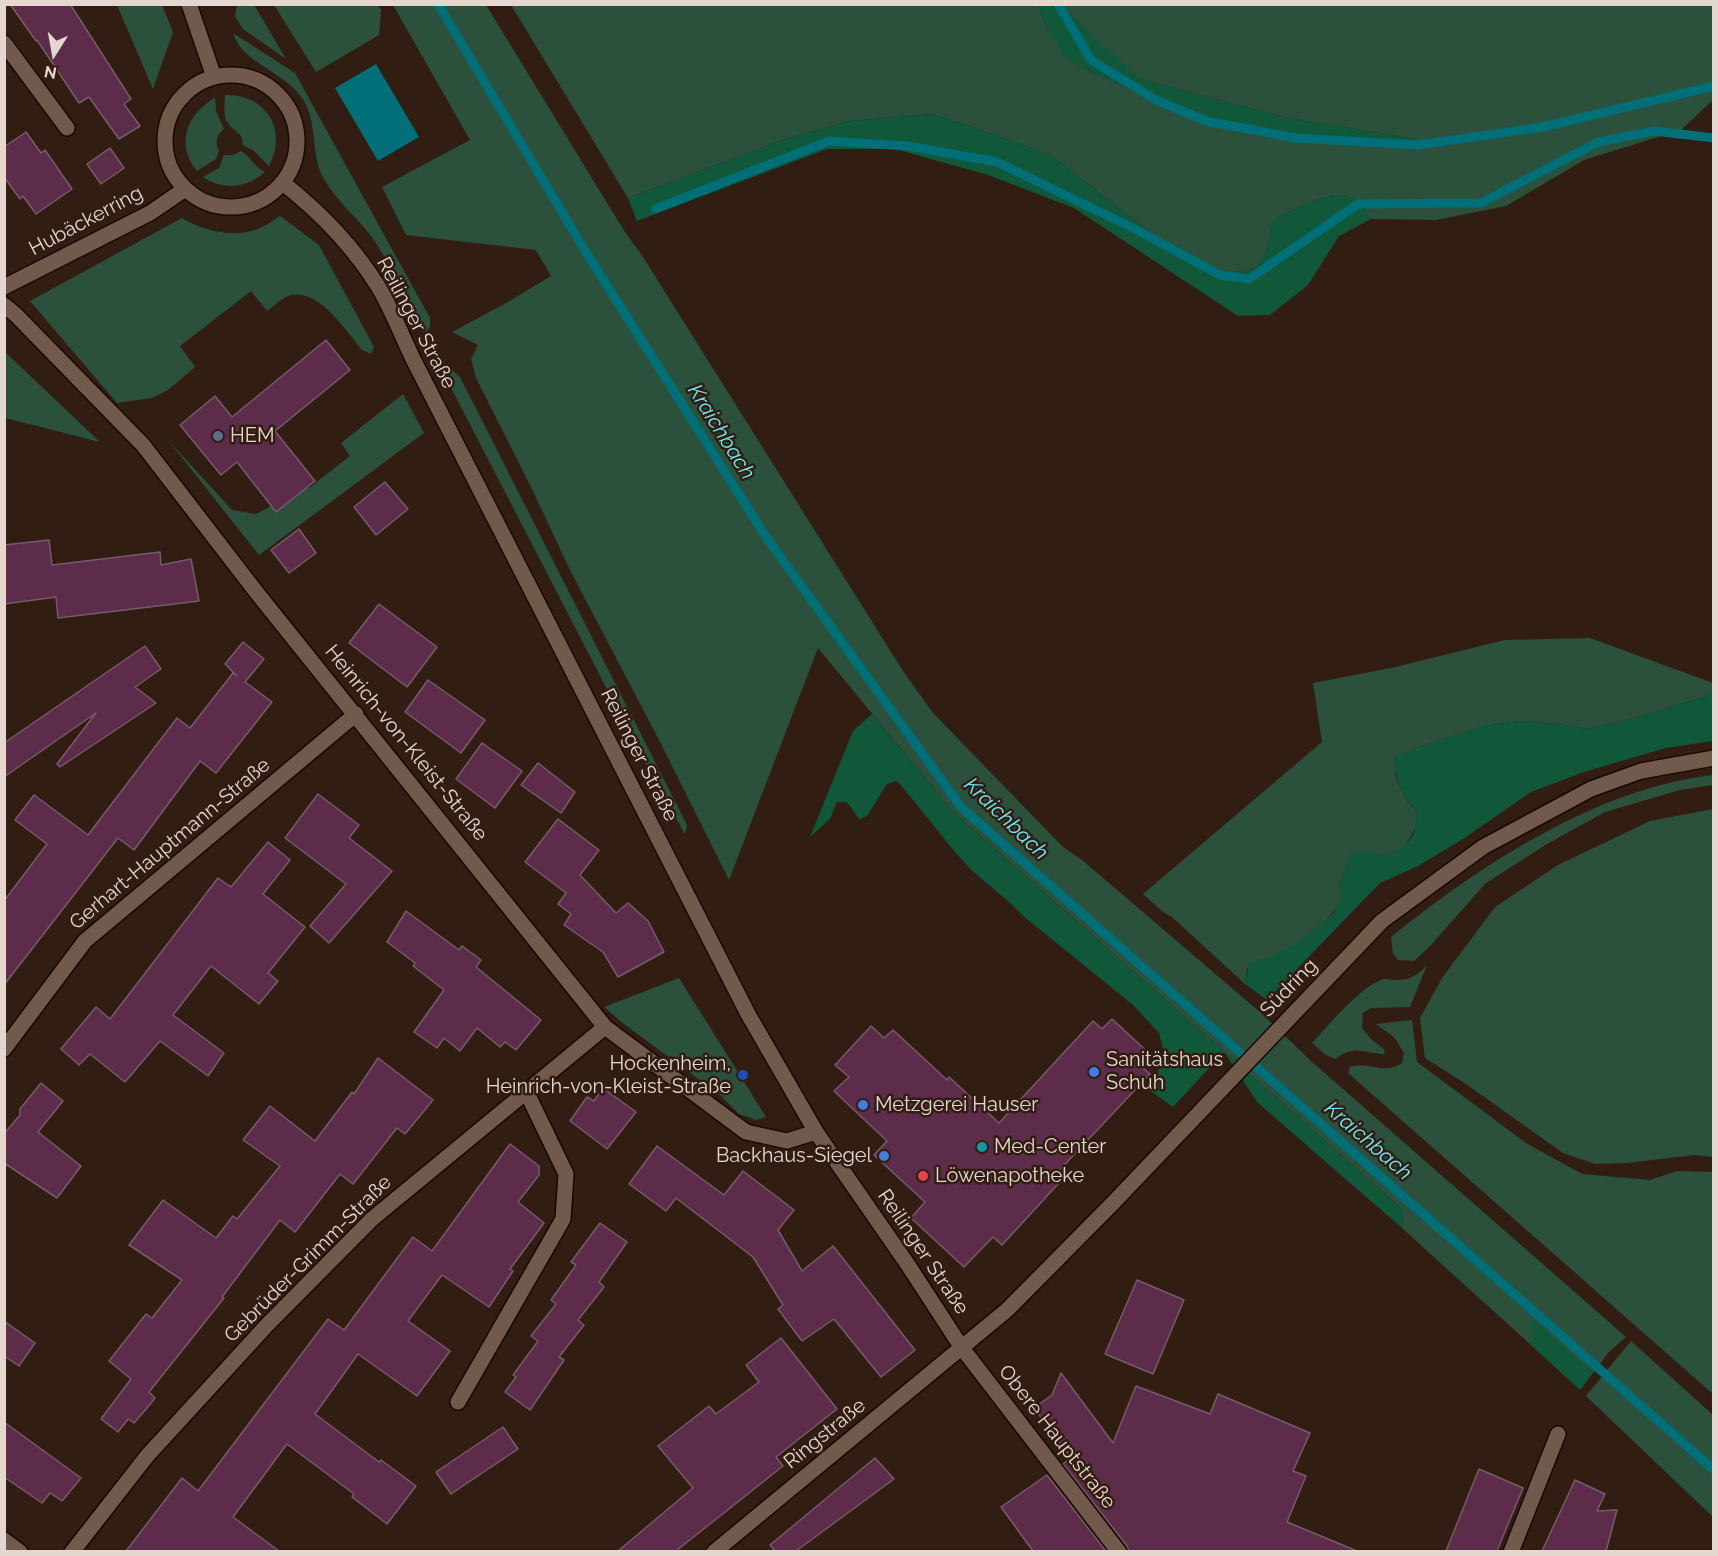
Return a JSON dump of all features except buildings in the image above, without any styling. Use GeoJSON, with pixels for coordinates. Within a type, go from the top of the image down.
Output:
{"type":"FeatureCollection","features":[{"type":"Feature","properties":{"kind":"street"},"geometry":{"type":"LineString","coordinates":[[189,4],[214,77]]}},
{"type":"Feature","properties":{"kind":"street"},"geometry":{"type":"LineString","coordinates":[[4,43],[67,128]]}},
{"type":"Feature","properties":{"kind":"street"},"geometry":{"type":"LineString","coordinates":[[230,74],[255,80],[276,92],[287,105],[298,136],[297,153],[292,169],[283,183],[262,200],[236,208],[208,204],[196,198],[174,176],[167,159],[164,140],[167,123],[174,106],[186,92],[199,83],[230,74]]}},
{"type":"Feature","properties":{"kind":"street","name":"Reilinger Straße"},"geometry":{"type":"LineString","coordinates":[[283,183],[316,210],[349,246],[379,289],[745,1008],[816,1132],[962,1348]]}},
{"type":"Feature","properties":{"kind":"street","name":"Hubäckerring"},"geometry":{"type":"LineString","coordinates":[[4,287],[150,213],[185,189]]}},
{"type":"Feature","properties":{"kind":"street","name":"Heinrich-von-Kleist-Straße"},"geometry":{"type":"LineString","coordinates":[[4,306],[16,315],[137,437],[257,593],[605,1027],[746,1132],[788,1141],[816,1132]]}},
{"type":"Feature","properties":{"kind":"street","name":"Gerhart-Hauptmann-Straße"},"geometry":{"type":"LineString","coordinates":[[4,1049],[85,941],[356,714]]}},
{"type":"Feature","properties":{"kind":"street","name":"Südring"},"geometry":{"type":"LineString","coordinates":[[962,1348],[1007,1310],[1113,1203],[1382,921],[1482,847],[1591,789],[1641,771],[1713,758]]}},
{"type":"Feature","properties":{"kind":"street","name":"Gebrüder-Grimm-Straße"},"geometry":{"type":"LineString","coordinates":[[72,1551],[147,1456],[291,1300],[372,1219],[605,1027]]}},
{"type":"Feature","properties":{"kind":"street"},"geometry":{"type":"LineString","coordinates":[[458,1402],[563,1219],[566,1174],[526,1091]]}},
{"type":"Feature","properties":{"kind":"street","name":"Ringstraße"},"geometry":{"type":"LineString","coordinates":[[714,1551],[962,1348]]}},
{"type":"Feature","properties":{"kind":"street","name":"Obere Hauptstraße"},"geometry":{"type":"LineString","coordinates":[[962,1348],[1119,1551]]}},
{"type":"Feature","properties":{"kind":"street"},"geometry":{"type":"LineString","coordinates":[[1511,1551],[1558,1434]]}},
{"type":"Feature","properties":{"kind":"street"},"geometry":{"type":"LineString","coordinates":[[4,1540],[20,1551]]}},
{"type":"Feature","properties":{"kind":"green space"},"geometry":{"type":"Polygon","coordinates":[[[117,5],[162,5],[173,32],[153,89],[117,5]]]}},
{"type":"Feature","properties":{"kind":"green space"},"geometry":{"type":"Polygon","coordinates":[[[237,5],[254,5],[286,59],[243,29],[235,16],[237,5]]]}},
{"type":"Feature","properties":{"kind":"green space"},"geometry":{"type":"Polygon","coordinates":[[[274,5],[378,5],[381,10],[379,35],[316,72],[274,5]]]}},
{"type":"Feature","properties":{"kind":"green space"},"geometry":{"type":"Polygon","coordinates":[[[393,5],[486,5],[623,229],[643,257],[903,671],[933,713],[1063,847],[1082,860],[1261,1013],[1311,1061],[1626,1337],[1609,1352],[1593,1373],[1532,1320],[1532,1346],[1403,1229],[1402,1209],[954,813],[818,648],[729,880],[570,570],[476,378],[471,359],[478,345],[452,332],[551,276],[536,250],[406,235],[382,187],[470,140],[393,5]]]}},
{"type":"Feature","properties":{"kind":"green space"},"geometry":{"type":"Polygon","coordinates":[[[511,5],[1039,5],[1043,20],[1065,57],[1090,72],[1145,95],[1415,150],[1416,139],[1288,118],[1139,79],[1059,5],[1713,5],[1713,100],[1681,130],[1584,160],[1506,206],[1436,220],[1371,219],[1360,203],[1351,198],[1340,196],[1316,200],[1273,221],[1268,247],[1258,267],[1227,274],[1177,253],[1052,156],[931,114],[850,121],[786,139],[628,198],[511,5]]]}},
{"type":"Feature","properties":{"kind":"green space"},"geometry":{"type":"Polygon","coordinates":[[[1039,5],[1059,5],[1140,79],[1288,118],[1416,139],[1415,150],[1267,137],[1202,121],[1090,72],[1064,57],[1043,20],[1039,5]]]}},
{"type":"Feature","properties":{"kind":"green space"},"geometry":{"type":"Polygon","coordinates":[[[233,33],[295,73],[430,318],[430,327],[427,331],[423,332],[376,243],[324,179],[317,160],[311,120],[304,101],[287,82],[245,52],[233,33]]]}},
{"type":"Feature","properties":{"kind":"green space"},"geometry":{"type":"Polygon","coordinates":[[[225,95],[252,100],[270,116],[276,139],[269,166],[253,150],[243,145],[240,135],[227,122],[224,111],[225,95]]]}},
{"type":"Feature","properties":{"kind":"green space"},"geometry":{"type":"Polygon","coordinates":[[[215,98],[216,111],[224,129],[217,139],[219,151],[216,159],[197,171],[187,151],[187,130],[197,112],[215,98]]]}},
{"type":"Feature","properties":{"kind":"green space"},"geometry":{"type":"Polygon","coordinates":[[[931,114],[1052,156],[1177,253],[1227,274],[1258,267],[1268,247],[1273,221],[1316,200],[1340,196],[1351,198],[1360,203],[1371,219],[1339,236],[1308,285],[1270,315],[1238,316],[1074,208],[988,175],[895,149],[827,149],[637,221],[628,198],[786,139],[850,121],[931,114]]]}},
{"type":"Feature","properties":{"kind":"green space"},"geometry":{"type":"Polygon","coordinates":[[[241,151],[265,172],[250,182],[235,186],[219,184],[203,177],[219,168],[224,155],[233,155],[241,151]]]}},
{"type":"Feature","properties":{"kind":"green space"},"geometry":{"type":"Polygon","coordinates":[[[280,216],[319,245],[374,347],[371,354],[362,350],[331,313],[312,298],[291,295],[267,311],[251,291],[180,346],[195,367],[168,390],[152,398],[117,403],[30,301],[182,218],[210,230],[241,233],[260,228],[280,216]]]}},
{"type":"Feature","properties":{"kind":"green space"},"geometry":{"type":"Polygon","coordinates":[[[5,352],[100,442],[5,418],[5,352]]]}},
{"type":"Feature","properties":{"kind":"green space"},"geometry":{"type":"Polygon","coordinates":[[[451,369],[460,377],[687,825],[685,834],[653,778],[446,378],[451,369]]]}},
{"type":"Feature","properties":{"kind":"green space"},"geometry":{"type":"Polygon","coordinates":[[[403,394],[424,433],[259,555],[168,440],[232,510],[256,514],[271,506],[303,481],[309,488],[350,456],[341,443],[403,394]]]}},
{"type":"Feature","properties":{"kind":"green space"},"geometry":{"type":"Polygon","coordinates":[[[1590,638],[1713,683],[1713,694],[1625,721],[1586,729],[1519,721],[1484,726],[1413,749],[1395,774],[1403,794],[1416,810],[1417,825],[1404,848],[1382,856],[1340,882],[1342,896],[1333,913],[1304,939],[1285,951],[1258,961],[1247,968],[1245,984],[1172,917],[1143,894],[1322,742],[1313,683],[1391,668],[1505,640],[1590,638]]]}},
{"type":"Feature","properties":{"kind":"green space"},"geometry":{"type":"Polygon","coordinates":[[[1713,694],[1713,741],[1666,748],[1584,772],[1531,792],[1463,839],[1418,866],[1380,883],[1267,1000],[1245,984],[1249,963],[1276,955],[1293,946],[1333,914],[1342,896],[1340,882],[1350,854],[1374,851],[1382,856],[1404,845],[1413,835],[1416,810],[1400,786],[1394,757],[1483,726],[1519,721],[1586,729],[1625,721],[1713,694]]]}},
{"type":"Feature","properties":{"kind":"green space"},"geometry":{"type":"Polygon","coordinates":[[[872,714],[954,813],[1402,1209],[1403,1229],[1258,1103],[1224,1052],[1173,1107],[1145,1087],[1166,1061],[1159,1033],[1133,1005],[1022,915],[970,868],[897,781],[887,784],[867,816],[859,819],[847,802],[837,802],[830,819],[810,837],[853,731],[872,714]]]}},
{"type":"Feature","properties":{"kind":"green space"},"geometry":{"type":"Polygon","coordinates":[[[1713,775],[1713,785],[1680,790],[1605,812],[1547,844],[1486,883],[1414,961],[1398,960],[1393,954],[1391,937],[1463,883],[1542,834],[1584,813],[1627,796],[1670,783],[1713,775]]]}},
{"type":"Feature","properties":{"kind":"green space"},"geometry":{"type":"Polygon","coordinates":[[[1713,809],[1713,1157],[1694,1155],[1627,1163],[1595,1164],[1563,1153],[1466,1084],[1425,1058],[1420,1018],[1442,978],[1495,907],[1558,865],[1650,821],[1713,809]]]}},
{"type":"Feature","properties":{"kind":"green space"},"geometry":{"type":"Polygon","coordinates":[[[1427,965],[1410,1007],[1371,1008],[1363,1013],[1362,1028],[1384,1049],[1385,1054],[1354,1051],[1342,1054],[1336,1059],[1326,1055],[1312,1043],[1363,991],[1383,979],[1409,978],[1427,965]]]}},
{"type":"Feature","properties":{"kind":"green space"},"geometry":{"type":"Polygon","coordinates":[[[679,978],[766,1117],[756,1120],[739,1114],[720,1095],[604,1007],[679,978]]]}},
{"type":"Feature","properties":{"kind":"green space"},"geometry":{"type":"Polygon","coordinates":[[[1412,1020],[1417,1062],[1526,1143],[1582,1174],[1650,1180],[1677,1171],[1713,1172],[1713,1394],[1348,1073],[1350,1067],[1356,1065],[1389,1068],[1402,1063],[1404,1053],[1394,1037],[1376,1024],[1412,1020]]]}},
{"type":"Feature","properties":{"kind":"green space"},"geometry":{"type":"Polygon","coordinates":[[[1532,1319],[1593,1373],[1580,1390],[1532,1346],[1532,1319]]]}},
{"type":"Feature","properties":{"kind":"green space"},"geometry":{"type":"Polygon","coordinates":[[[1631,1341],[1713,1415],[1713,1517],[1586,1396],[1631,1341]]]}},
{"type":"Feature","properties":{"kind":"water"},"geometry":{"type":"Polygon","coordinates":[[[376,64],[419,137],[378,161],[335,88],[376,64]]]}},
{"type":"Feature","properties":{"kind":"waterway","name":"Kraichbach"},"geometry":{"type":"LineString","coordinates":[[438,4],[584,249],[766,537],[961,807],[1714,1470]]}},
{"type":"Feature","properties":{"kind":"waterway"},"geometry":{"type":"LineString","coordinates":[[1058,4],[1091,60],[1156,100],[1206,121],[1296,138],[1418,145],[1543,127],[1714,86]]}},
{"type":"Feature","properties":{"kind":"waterway"},"geometry":{"type":"LineString","coordinates":[[655,209],[829,141],[908,146],[997,162],[1135,229],[1220,275],[1249,279],[1358,204],[1481,203],[1598,142],[1654,131],[1714,138]]}},
{"type":"Feature","properties":{"kind":"place","name":"HEM"},"geometry":{"type":"Point","coordinates":[218,436]}},
{"type":"Feature","properties":{"kind":"place","name":"Sanitätshaus Schuh"},"geometry":{"type":"Point","coordinates":[1094,1072]}},
{"type":"Feature","properties":{"kind":"place","name":"Hockenheim, Heinrich-von-Kleist-Straße"},"geometry":{"type":"Point","coordinates":[743,1075]}},
{"type":"Feature","properties":{"kind":"place","name":"Metzgerei Hauser"},"geometry":{"type":"Point","coordinates":[863,1105]}},
{"type":"Feature","properties":{"kind":"place","name":"Med-Center"},"geometry":{"type":"Point","coordinates":[982,1147]}},
{"type":"Feature","properties":{"kind":"place","name":"Backhaus-Siegel"},"geometry":{"type":"Point","coordinates":[884,1156]}},
{"type":"Feature","properties":{"kind":"place","name":"Löwenapotheke"},"geometry":{"type":"Point","coordinates":[923,1176]}}]}
